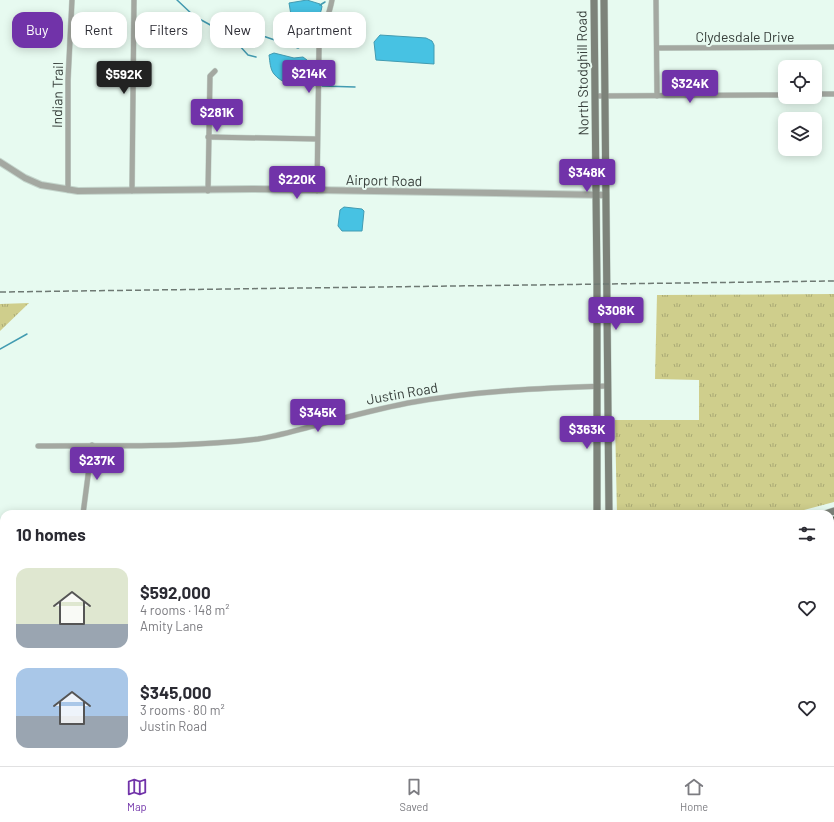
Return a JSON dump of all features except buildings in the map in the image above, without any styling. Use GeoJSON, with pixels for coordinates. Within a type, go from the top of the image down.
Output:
{"type":"FeatureCollection","features":[{"type":"Feature","properties":{"kind":"main road","name":"North Stodghill Road"},"geometry":{"type":"LineString","coordinates":[[594,0],[594,96],[597,195],[597,510]]}},
{"type":"Feature","properties":{"kind":"main road","name":"North Stodghill Road"},"geometry":{"type":"LineString","coordinates":[[604,0],[609,510]]}},
{"type":"Feature","properties":{"kind":"street","name":"Indian Trail"},"geometry":{"type":"LineString","coordinates":[[68,190],[68,80],[72,0]]}},
{"type":"Feature","properties":{"kind":"street"},"geometry":{"type":"LineString","coordinates":[[132,191],[134,0]]}},
{"type":"Feature","properties":{"kind":"street"},"geometry":{"type":"LineString","coordinates":[[317,191],[319,48],[320,38],[329,15],[332,0]]}},
{"type":"Feature","properties":{"kind":"street"},"geometry":{"type":"LineString","coordinates":[[656,0],[657,96]]}},
{"type":"Feature","properties":{"kind":"street","name":"Clydesdale Drive"},"geometry":{"type":"LineString","coordinates":[[656,48],[834,47]]}},
{"type":"Feature","properties":{"kind":"street"},"geometry":{"type":"LineString","coordinates":[[208,191],[210,76],[215,71]]}},
{"type":"Feature","properties":{"kind":"street"},"geometry":{"type":"LineString","coordinates":[[822,94],[834,94]]}},
{"type":"Feature","properties":{"kind":"street"},"geometry":{"type":"LineString","coordinates":[[594,96],[778,95]]}},
{"type":"Feature","properties":{"kind":"street"},"geometry":{"type":"LineString","coordinates":[[208,138],[318,139]]}},
{"type":"Feature","properties":{"kind":"street","name":"Airport Road"},"geometry":{"type":"LineString","coordinates":[[0,162],[21,176],[41,185],[68,190],[208,191],[261,189],[606,195]]}},
{"type":"Feature","properties":{"kind":"street","name":"Justin Road"},"geometry":{"type":"LineString","coordinates":[[38,446],[188,444],[258,439],[281,435],[356,414],[458,396],[534,388],[607,386]]}},
{"type":"Feature","properties":{"kind":"street"},"geometry":{"type":"LineString","coordinates":[[84,510],[92,445]]}},
{"type":"Feature","properties":{"kind":"green space"},"geometry":{"type":"Polygon","coordinates":[[[834,294],[834,502],[804,510],[617,510],[615,420],[699,420],[699,380],[655,379],[657,295],[834,294]]]}},
{"type":"Feature","properties":{"kind":"green space"},"geometry":{"type":"Polygon","coordinates":[[[29,303],[0,331],[0,304],[29,303]]]}},
{"type":"Feature","properties":{"kind":"water"},"geometry":{"type":"Polygon","coordinates":[[[307,0],[322,6],[320,12],[290,12],[289,3],[307,0]]]}},
{"type":"Feature","properties":{"kind":"water"},"geometry":{"type":"Polygon","coordinates":[[[380,35],[426,38],[432,41],[434,45],[434,64],[376,60],[374,42],[380,35]]]}},
{"type":"Feature","properties":{"kind":"water"},"geometry":{"type":"Polygon","coordinates":[[[274,53],[294,58],[303,57],[307,60],[307,84],[289,84],[277,77],[270,65],[269,55],[274,53]]]}},
{"type":"Feature","properties":{"kind":"water"},"geometry":{"type":"Polygon","coordinates":[[[344,207],[362,209],[364,211],[362,231],[342,231],[338,226],[340,210],[344,207]]]}},
{"type":"Feature","properties":{"kind":"waterway"},"geometry":{"type":"LineString","coordinates":[[177,0],[194,16],[210,25]]}},
{"type":"Feature","properties":{"kind":"waterway"},"geometry":{"type":"LineString","coordinates":[[320,5],[325,2]]}},
{"type":"Feature","properties":{"kind":"waterway"},"geometry":{"type":"LineString","coordinates":[[265,37],[273,39]]}},
{"type":"Feature","properties":{"kind":"waterway"},"geometry":{"type":"LineString","coordinates":[[242,48],[248,55],[256,57]]}},
{"type":"Feature","properties":{"kind":"waterway"},"geometry":{"type":"LineString","coordinates":[[306,84],[313,86]]}},
{"type":"Feature","properties":{"kind":"waterway"},"geometry":{"type":"LineString","coordinates":[[322,86],[355,87]]}},
{"type":"Feature","properties":{"kind":"waterway"},"geometry":{"type":"LineString","coordinates":[[0,349],[27,334]]}},
{"type":"Feature","properties":{"kind":"railway"},"geometry":{"type":"LineString","coordinates":[[0,292],[834,281]]}}]}
